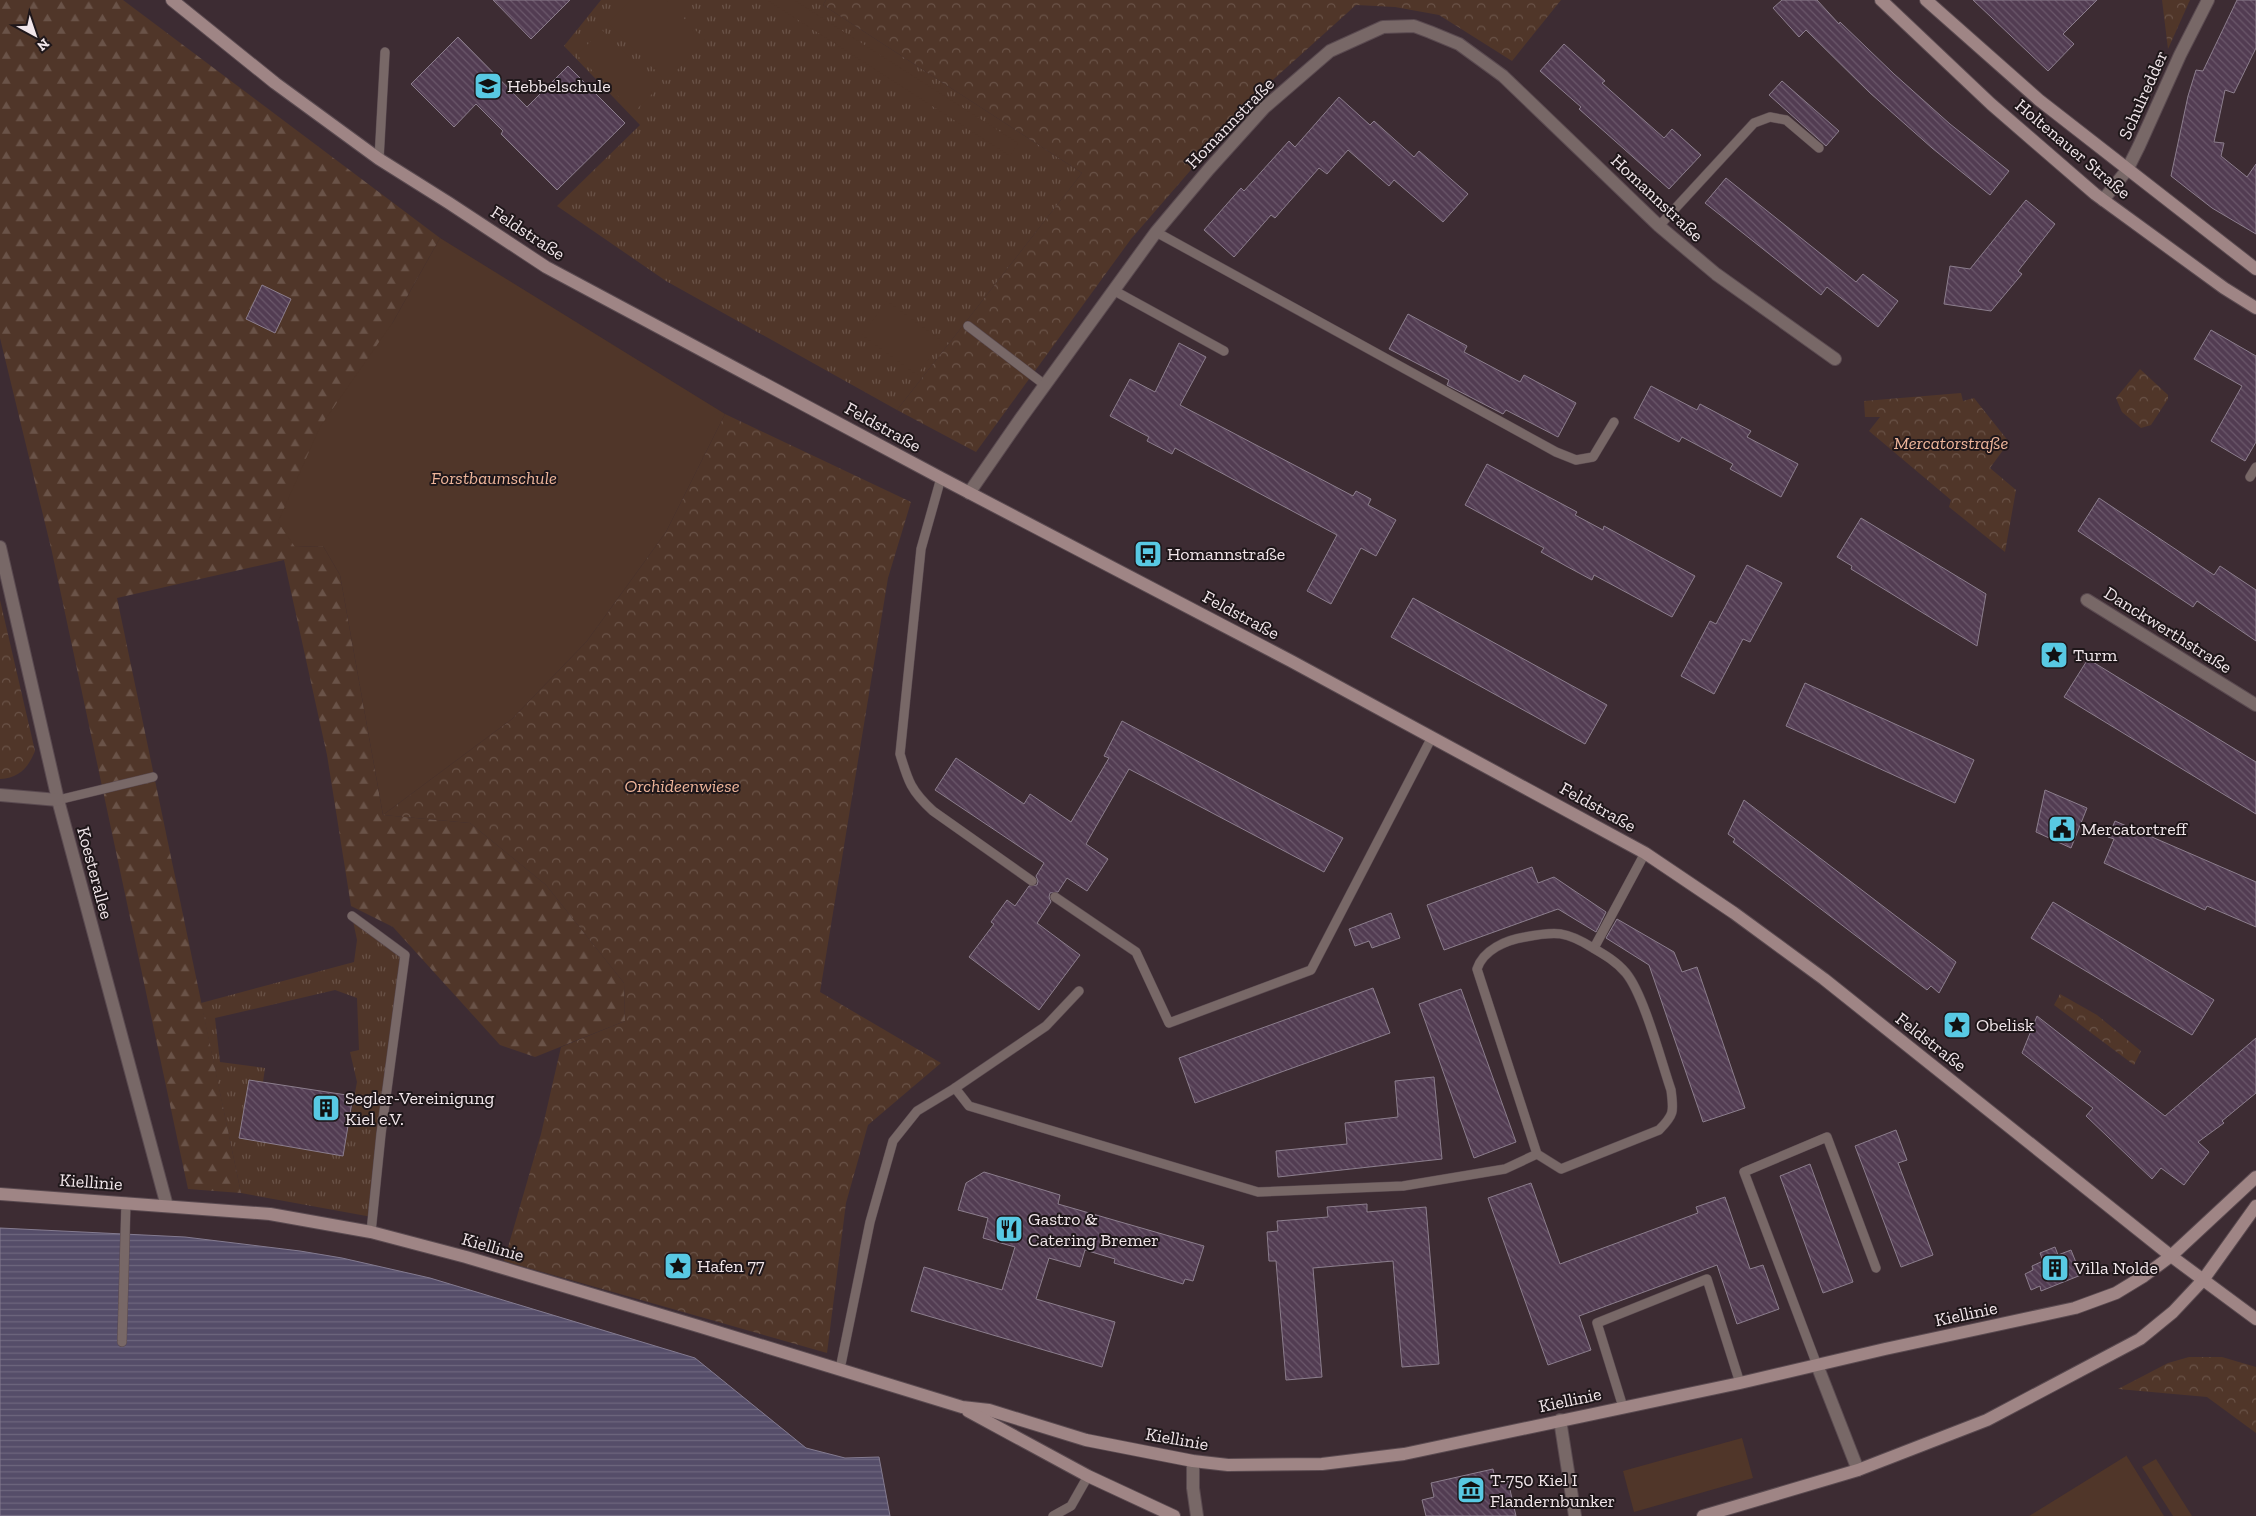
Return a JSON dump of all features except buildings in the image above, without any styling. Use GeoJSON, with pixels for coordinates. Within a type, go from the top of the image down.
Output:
{"type":"FeatureCollection","features":[{"type":"Feature","properties":{"kind":"street","name":"Feldstraße"},"geometry":{"type":"LineString","coordinates":[[172,0],[275,83],[379,159],[546,267],[940,478],[1432,737],[1645,854],[1734,913],[1824,979],[2171,1256],[2256,1319]]}},
{"type":"Feature","properties":{"kind":"street","name":"Holtenauer Straße"},"geometry":{"type":"LineString","coordinates":[[1881,0],[1991,104],[2103,200],[2224,288],[2256,308]]}},
{"type":"Feature","properties":{"kind":"street","name":"Holtenauer Straße"},"geometry":{"type":"LineString","coordinates":[[1926,0],[2039,100],[2256,269]]}},
{"type":"Feature","properties":{"kind":"street","name":"Schulredder"},"geometry":{"type":"LineString","coordinates":[[2103,200],[2127,170],[2180,54],[2208,0]]}},
{"type":"Feature","properties":{"kind":"street","name":"Homannstraße"},"geometry":{"type":"LineString","coordinates":[[970,493],[1113,290],[1156,232],[1209,169],[1264,108],[1330,50],[1383,27],[1414,26],[1459,44],[1503,76],[1659,226],[1716,274],[1835,359]]}},
{"type":"Feature","properties":{"kind":"street","name":"Koesterallee"},"geometry":{"type":"LineString","coordinates":[[0,547],[58,800],[167,1206]]}},
{"type":"Feature","properties":{"kind":"street","name":"Danckwerthstraße"},"geometry":{"type":"LineString","coordinates":[[2087,600],[2256,705]]}},
{"type":"Feature","properties":{"kind":"street"},"geometry":{"type":"LineString","coordinates":[[0,795],[58,800]]}},
{"type":"Feature","properties":{"kind":"street"},"geometry":{"type":"LineString","coordinates":[[2171,1256],[2256,1177]]}},
{"type":"Feature","properties":{"kind":"street","name":"Kiellinie"},"geometry":{"type":"LineString","coordinates":[[0,1194],[270,1214],[371,1232],[466,1257],[962,1407],[989,1410],[1086,1440],[1193,1461],[1228,1465],[1322,1464],[1404,1454],[1740,1383],[2075,1308],[2116,1293],[2144,1276],[2171,1256]]}},
{"type":"Feature","properties":{"kind":"street"},"geometry":{"type":"LineString","coordinates":[[1704,1516],[1858,1470],[1987,1420],[2140,1339],[2173,1312],[2203,1280],[2256,1206]]}},
{"type":"Feature","properties":{"kind":"street"},"geometry":{"type":"LineString","coordinates":[[1816,1365],[1858,1470]]}},
{"type":"Feature","properties":{"kind":"street","name":"Kiellinie"},"geometry":{"type":"LineString","coordinates":[[962,1407],[1088,1476],[1174,1516]]}},
{"type":"Feature","properties":{"kind":"street"},"geometry":{"type":"LineString","coordinates":[[1560,1420],[1575,1516]]}},
{"type":"Feature","properties":{"kind":"street"},"geometry":{"type":"LineString","coordinates":[[1193,1461],[1193,1488],[1197,1516]]}},
{"type":"Feature","properties":{"kind":"lane"},"geometry":{"type":"LineString","coordinates":[[379,159],[385,52]]}},
{"type":"Feature","properties":{"kind":"lane"},"geometry":{"type":"LineString","coordinates":[[1659,226],[1754,123],[1770,117],[1786,120],[1819,148]]}},
{"type":"Feature","properties":{"kind":"lane"},"geometry":{"type":"LineString","coordinates":[[1156,232],[1569,458],[1576,460],[1593,457],[1614,422]]}},
{"type":"Feature","properties":{"kind":"lane"},"geometry":{"type":"LineString","coordinates":[[1113,290],[1224,351]]}},
{"type":"Feature","properties":{"kind":"lane"},"geometry":{"type":"LineString","coordinates":[[968,326],[1045,385]]}},
{"type":"Feature","properties":{"kind":"lane"},"geometry":{"type":"LineString","coordinates":[[2250,477],[2256,467]]}},
{"type":"Feature","properties":{"kind":"lane"},"geometry":{"type":"LineString","coordinates":[[940,478],[921,549],[900,754],[908,782],[918,798],[932,811],[1032,881]]}},
{"type":"Feature","properties":{"kind":"lane"},"geometry":{"type":"LineString","coordinates":[[1055,897],[1136,952],[1170,1023],[1311,970],[1432,737]]}},
{"type":"Feature","properties":{"kind":"lane"},"geometry":{"type":"LineString","coordinates":[[58,800],[153,777]]}},
{"type":"Feature","properties":{"kind":"lane"},"geometry":{"type":"LineString","coordinates":[[1594,948],[1645,854]]}},
{"type":"Feature","properties":{"kind":"lane"},"geometry":{"type":"LineString","coordinates":[[352,916],[405,955],[381,1134],[371,1232]]}},
{"type":"Feature","properties":{"kind":"lane"},"geometry":{"type":"LineString","coordinates":[[1553,931],[1576,938],[1594,948],[1615,962],[1628,975],[1639,997],[1671,1090],[1673,1105],[1670,1119],[1659,1130],[1561,1169],[1537,1154],[1477,969],[1480,960],[1495,947],[1518,938],[1553,931]]}},
{"type":"Feature","properties":{"kind":"lane"},"geometry":{"type":"LineString","coordinates":[[840,1369],[870,1222],[893,1141],[917,1111],[955,1088],[1046,1026],[1079,991]]}},
{"type":"Feature","properties":{"kind":"lane"},"geometry":{"type":"LineString","coordinates":[[955,1088],[969,1106],[1258,1192],[1403,1186],[1505,1169],[1537,1154]]}},
{"type":"Feature","properties":{"kind":"lane"},"geometry":{"type":"LineString","coordinates":[[1816,1365],[1744,1172],[1827,1137],[1876,1268]]}},
{"type":"Feature","properties":{"kind":"lane"},"geometry":{"type":"LineString","coordinates":[[122,1342],[126,1202]]}},
{"type":"Feature","properties":{"kind":"lane"},"geometry":{"type":"LineString","coordinates":[[1623,1407],[1597,1323],[1707,1279],[1740,1383]]}},
{"type":"Feature","properties":{"kind":"lane"},"geometry":{"type":"LineString","coordinates":[[1053,1516],[1071,1506],[1088,1476]]}},
{"type":"Feature","properties":{"kind":"green space"},"geometry":{"type":"Polygon","coordinates":[[[0,0],[123,0],[440,238],[393,322],[295,547],[323,546],[340,575],[383,815],[470,823],[546,885],[624,983],[625,1021],[535,1057],[500,1045],[393,927],[351,906],[327,755],[284,560],[117,598],[241,1193],[188,1189],[52,552],[0,338],[0,0]]]}},
{"type":"Feature","properties":{"kind":"green space"},"geometry":{"type":"Polygon","coordinates":[[[601,0],[826,0],[823,5],[1082,173],[897,410],[666,281],[557,206],[640,125],[564,46],[601,0]]]}},
{"type":"Feature","properties":{"kind":"green space"},"geometry":{"type":"Polygon","coordinates":[[[631,0],[666,0],[706,41],[666,81],[608,23],[631,0]]]}},
{"type":"Feature","properties":{"kind":"green space"},"geometry":{"type":"Polygon","coordinates":[[[767,0],[794,0],[1018,143],[1010,156],[767,0]]]}},
{"type":"Feature","properties":{"kind":"green space"},"geometry":{"type":"Polygon","coordinates":[[[826,0],[1561,0],[1512,61],[1439,15],[1395,7],[1356,5],[1255,96],[1131,239],[976,452],[897,410],[1082,173],[823,5],[826,0]]]}},
{"type":"Feature","properties":{"kind":"green space"},"geometry":{"type":"Polygon","coordinates":[[[2162,0],[2190,0],[2168,49],[2162,0]]]}},
{"type":"Feature","properties":{"kind":"green space"},"geometry":{"type":"Polygon","coordinates":[[[602,30],[659,87],[634,112],[577,55],[602,30]]]}},
{"type":"Feature","properties":{"kind":"green space","name":"Forstbaumschule"},"geometry":{"type":"Polygon","coordinates":[[[440,238],[725,414],[666,532],[587,641],[512,719],[383,815],[340,575],[323,546],[295,547],[278,522],[320,427],[393,322],[440,238]]]}},
{"type":"Feature","properties":{"kind":"green space"},"geometry":{"type":"Polygon","coordinates":[[[887,301],[942,341],[917,375],[862,335],[887,301]]]}},
{"type":"Feature","properties":{"kind":"green space"},"geometry":{"type":"Polygon","coordinates":[[[2140,369],[2168,395],[2168,399],[2151,425],[2141,428],[2122,412],[2116,398],[2140,369]]]}},
{"type":"Feature","properties":{"kind":"green space","name":"Mercatorstraße"},"geometry":{"type":"Polygon","coordinates":[[[1961,393],[1963,401],[1974,398],[2009,442],[1990,468],[2016,490],[2005,552],[1949,507],[1951,500],[1869,431],[1880,417],[1865,417],[1864,401],[1961,393]]]}},
{"type":"Feature","properties":{"kind":"green space","name":"Orchideenwiese"},"geometry":{"type":"Polygon","coordinates":[[[725,414],[911,502],[888,578],[820,992],[941,1063],[868,1125],[846,1203],[827,1353],[504,1261],[541,1134],[561,1047],[625,1021],[624,983],[546,885],[470,823],[383,815],[512,719],[587,641],[666,532],[725,414]]]}},
{"type":"Feature","properties":{"kind":"green space"},"geometry":{"type":"Polygon","coordinates":[[[0,600],[35,751],[22,771],[12,777],[0,779],[0,600]]]}},
{"type":"Feature","properties":{"kind":"green space"},"geometry":{"type":"Polygon","coordinates":[[[352,916],[405,955],[372,1217],[241,1193],[201,1003],[354,962],[357,940],[352,916]],[[335,990],[215,1018],[220,1062],[265,1068],[263,1082],[249,1080],[239,1138],[343,1156],[357,1082],[350,1052],[359,1050],[357,998],[335,990]]]}},
{"type":"Feature","properties":{"kind":"green space"},"geometry":{"type":"Polygon","coordinates":[[[2060,994],[2097,1015],[2141,1051],[2134,1065],[2054,1005],[2060,994]]]}},
{"type":"Feature","properties":{"kind":"green space"},"geometry":{"type":"Polygon","coordinates":[[[2189,1357],[2222,1357],[2256,1367],[2256,1433],[2207,1397],[2118,1389],[2168,1363],[2189,1357]]]}},
{"type":"Feature","properties":{"kind":"green space"},"geometry":{"type":"Polygon","coordinates":[[[1742,1438],[1753,1478],[1634,1512],[1623,1471],[1742,1438]]]}},
{"type":"Feature","properties":{"kind":"green space"},"geometry":{"type":"Polygon","coordinates":[[[2126,1456],[2164,1516],[2029,1516],[2126,1456]]]}},
{"type":"Feature","properties":{"kind":"green space"},"geometry":{"type":"Polygon","coordinates":[[[2156,1459],[2192,1516],[2173,1516],[2142,1467],[2156,1459]]]}},
{"type":"Feature","properties":{"kind":"shaded area"},"geometry":{"type":"Polygon","coordinates":[[[0,1228],[185,1237],[342,1258],[430,1278],[695,1358],[806,1448],[845,1458],[879,1457],[890,1516],[0,1516],[0,1228]]]}},
{"type":"Feature","properties":{"kind":"place","name":"Hebbelschule"},"geometry":{"type":"Point","coordinates":[488,86]}},
{"type":"Feature","properties":{"kind":"place","name":"Homannstraße"},"geometry":{"type":"Point","coordinates":[1148,554]}},
{"type":"Feature","properties":{"kind":"place","name":"Turm"},"geometry":{"type":"Point","coordinates":[2054,655]}},
{"type":"Feature","properties":{"kind":"place","name":"Mercatortreff"},"geometry":{"type":"Point","coordinates":[2062,829]}},
{"type":"Feature","properties":{"kind":"place","name":"Obelisk"},"geometry":{"type":"Point","coordinates":[1957,1025]}},
{"type":"Feature","properties":{"kind":"place","name":"Segler-Vereinigung Kiel e.V."},"geometry":{"type":"Point","coordinates":[326,1108]}},
{"type":"Feature","properties":{"kind":"place","name":"Gastro & Catering Bremer"},"geometry":{"type":"Point","coordinates":[1009,1229]}},
{"type":"Feature","properties":{"kind":"place","name":"Hafen 77"},"geometry":{"type":"Point","coordinates":[678,1266]}},
{"type":"Feature","properties":{"kind":"place","name":"Villa Nolde"},"geometry":{"type":"Point","coordinates":[2055,1268]}},
{"type":"Feature","properties":{"kind":"place","name":"T-750 Kiel I Flandernbunker"},"geometry":{"type":"Point","coordinates":[1471,1490]}}]}
